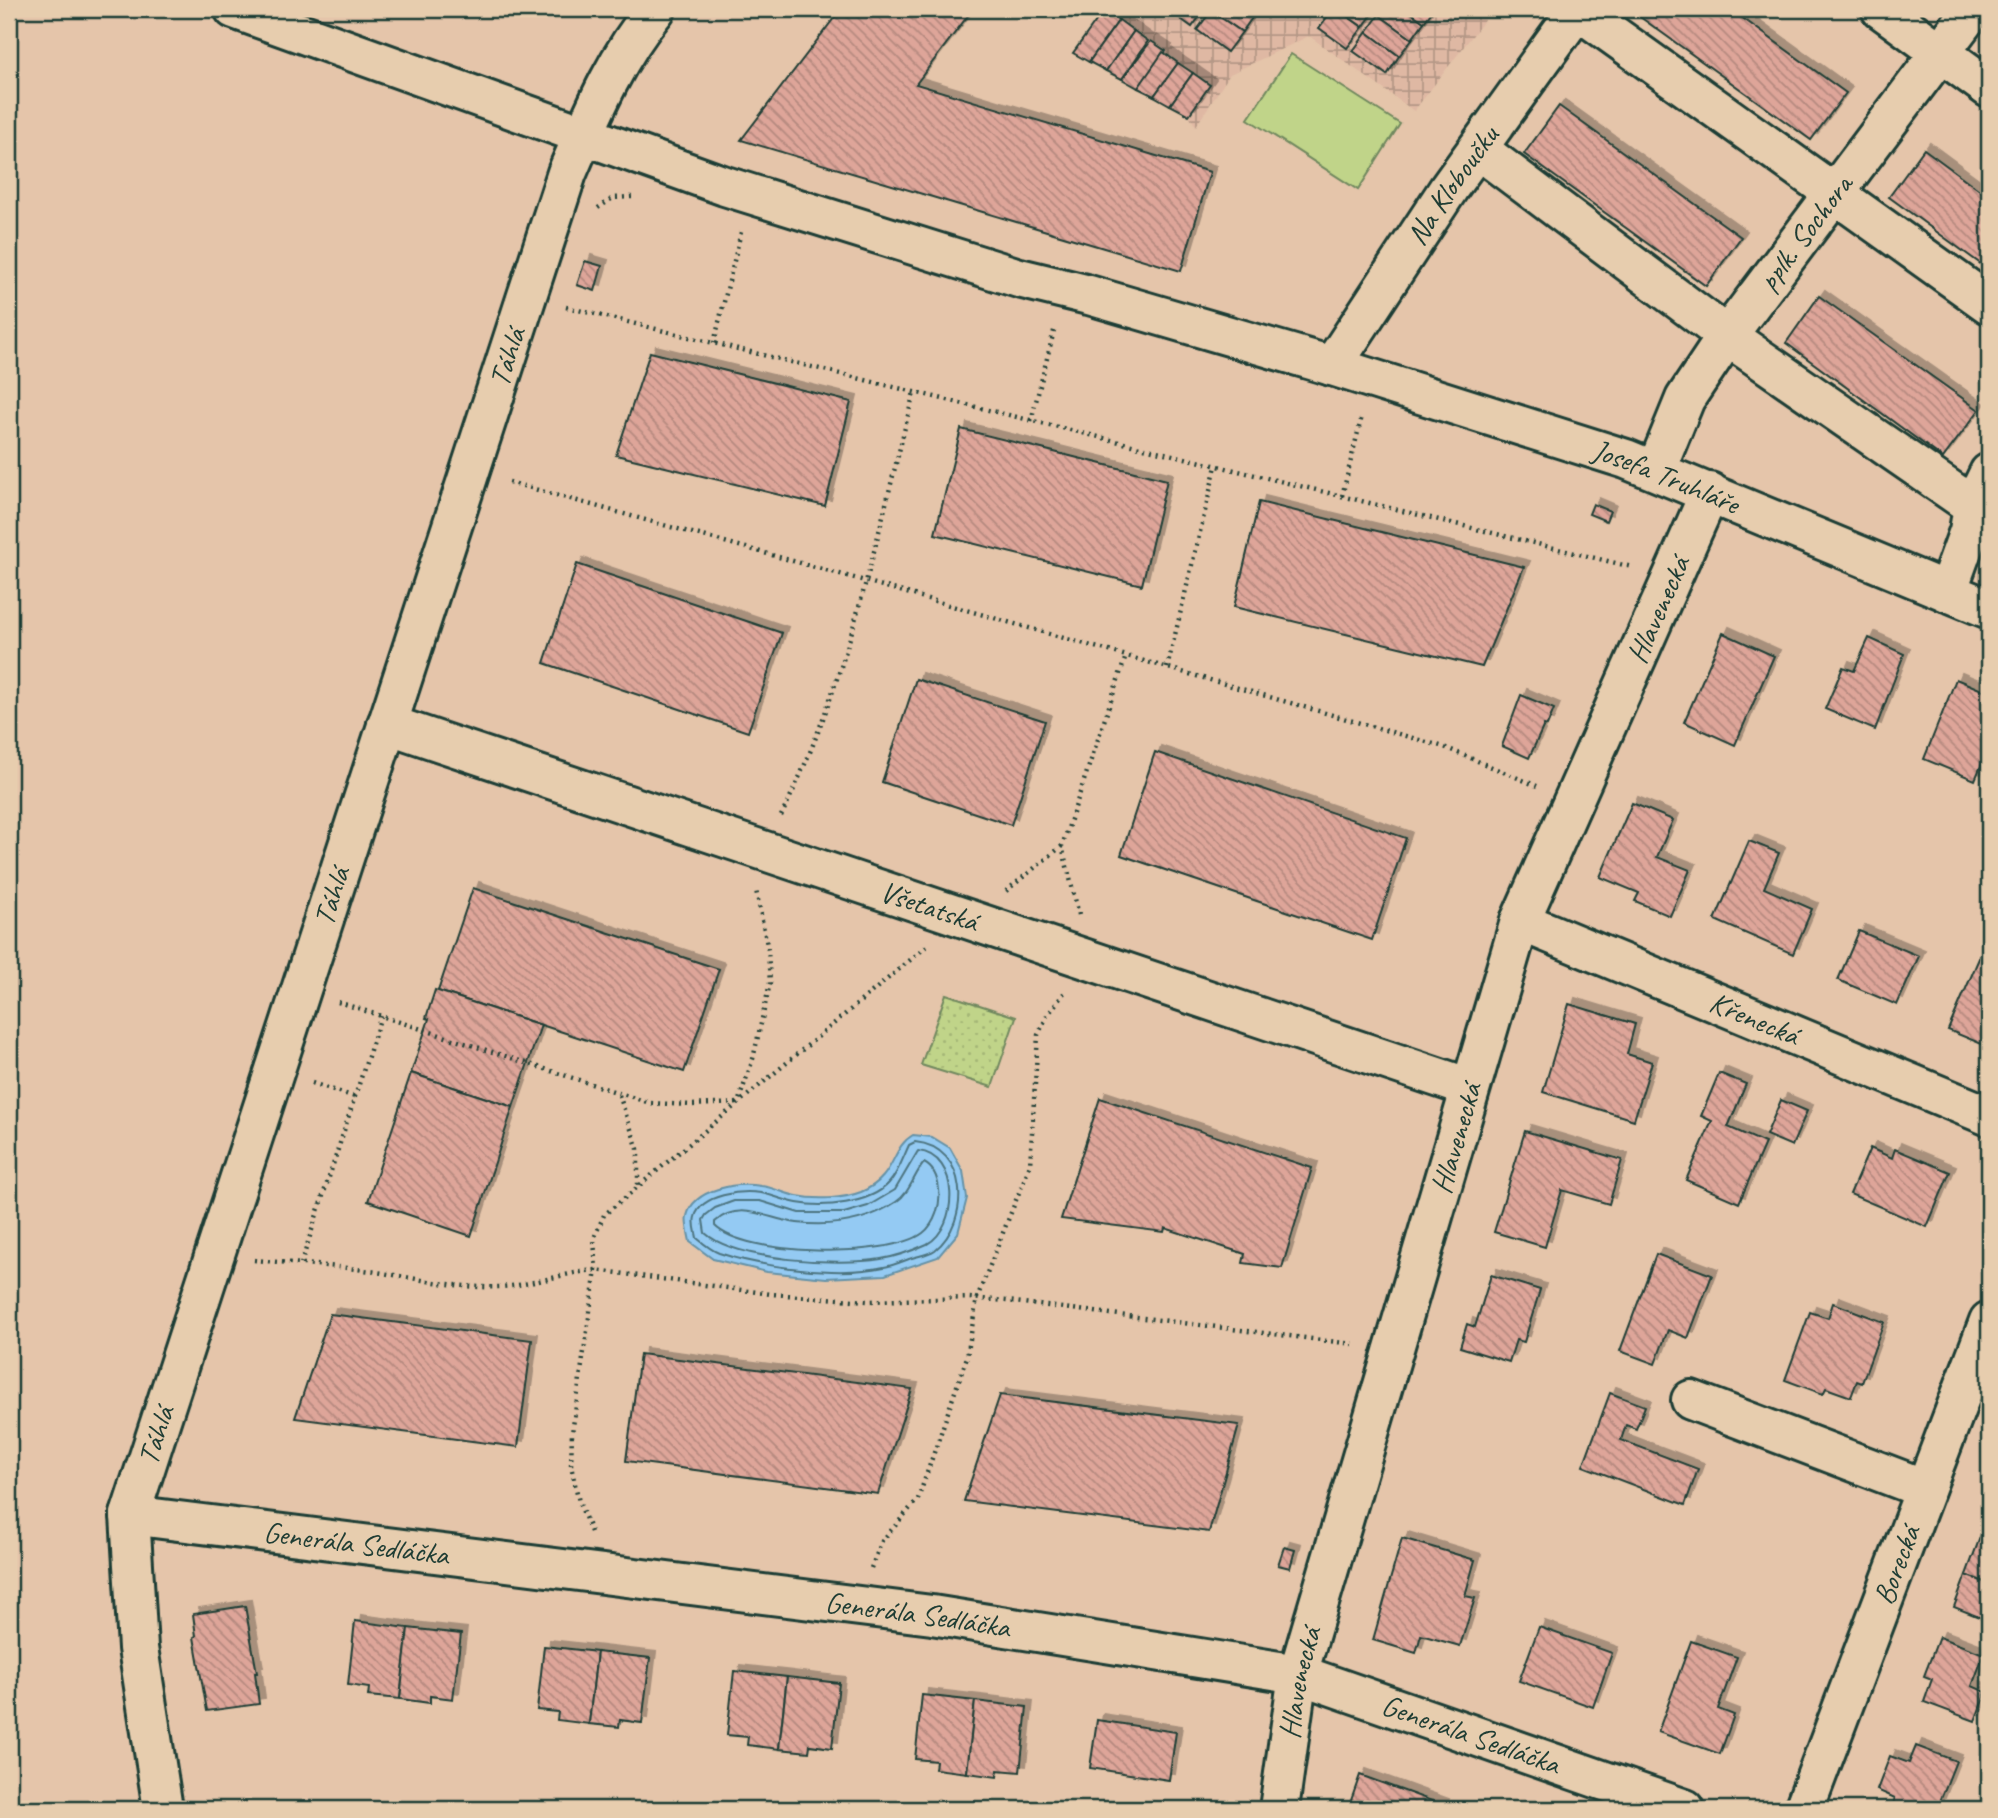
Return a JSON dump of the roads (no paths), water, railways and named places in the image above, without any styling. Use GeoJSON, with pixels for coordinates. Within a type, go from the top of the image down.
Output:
{"type":"FeatureCollection","features":[{"type":"Feature","properties":{"kind":"street","name":"Josefa Truhláře"},"geometry":{"type":"LineString","coordinates":[[234,9],[725,186],[1019,278],[1089,295],[1332,366],[1656,470],[1989,609]]}},
{"type":"Feature","properties":{"kind":"street","name":"Táhlá"},"geometry":{"type":"LineString","coordinates":[[163,1809],[138,1648],[130,1515],[567,173],[602,91],[634,35],[656,9]]}},
{"type":"Feature","properties":{"kind":"street"},"geometry":{"type":"LineString","coordinates":[[1578,9],[1989,304]]}},
{"type":"Feature","properties":{"kind":"street","name":"Na Kloboučku"},"geometry":{"type":"LineString","coordinates":[[1332,366],[1478,149],[1578,9]]}},
{"type":"Feature","properties":{"kind":"street"},"geometry":{"type":"LineString","coordinates":[[1881,9],[1989,88]]}},
{"type":"Feature","properties":{"kind":"street","name":"pplk. Sochora"},"geometry":{"type":"LineString","coordinates":[[1656,470],[1685,399],[1727,336],[1973,9]]}},
{"type":"Feature","properties":{"kind":"street"},"geometry":{"type":"LineString","coordinates":[[1478,149],[1727,336],[1981,490],[1947,592]]}},
{"type":"Feature","properties":{"kind":"street","name":"Hlavenecká"},"geometry":{"type":"LineString","coordinates":[[1279,1809],[1298,1674],[1520,921],[1710,492]]}},
{"type":"Feature","properties":{"kind":"street","name":"Všetatská"},"geometry":{"type":"LineString","coordinates":[[387,724],[1471,1088]]}},
{"type":"Feature","properties":{"kind":"street","name":"Křenecká"},"geometry":{"type":"LineString","coordinates":[[1520,921],[1989,1116]]}},
{"type":"Feature","properties":{"kind":"street","name":"Borecká"},"geometry":{"type":"LineString","coordinates":[[1804,1809],[1925,1489],[1978,1382],[1989,1321]]}},
{"type":"Feature","properties":{"kind":"street"},"geometry":{"type":"LineString","coordinates":[[1691,1400],[1925,1489]]}},
{"type":"Feature","properties":{"kind":"street","name":"Generála Sedláčka"},"geometry":{"type":"LineString","coordinates":[[130,1515],[932,1615],[1298,1674],[1685,1809]]}},
{"type":"Feature","properties":{"kind":"water"},"geometry":{"type":"Polygon","coordinates":[[[913,1135],[932,1137],[950,1148],[963,1171],[967,1198],[958,1233],[938,1257],[885,1275],[826,1278],[767,1272],[713,1259],[690,1242],[687,1216],[691,1207],[707,1193],[729,1186],[752,1185],[812,1198],[854,1194],[873,1186],[881,1179],[900,1147],[913,1135]]]}}]}
